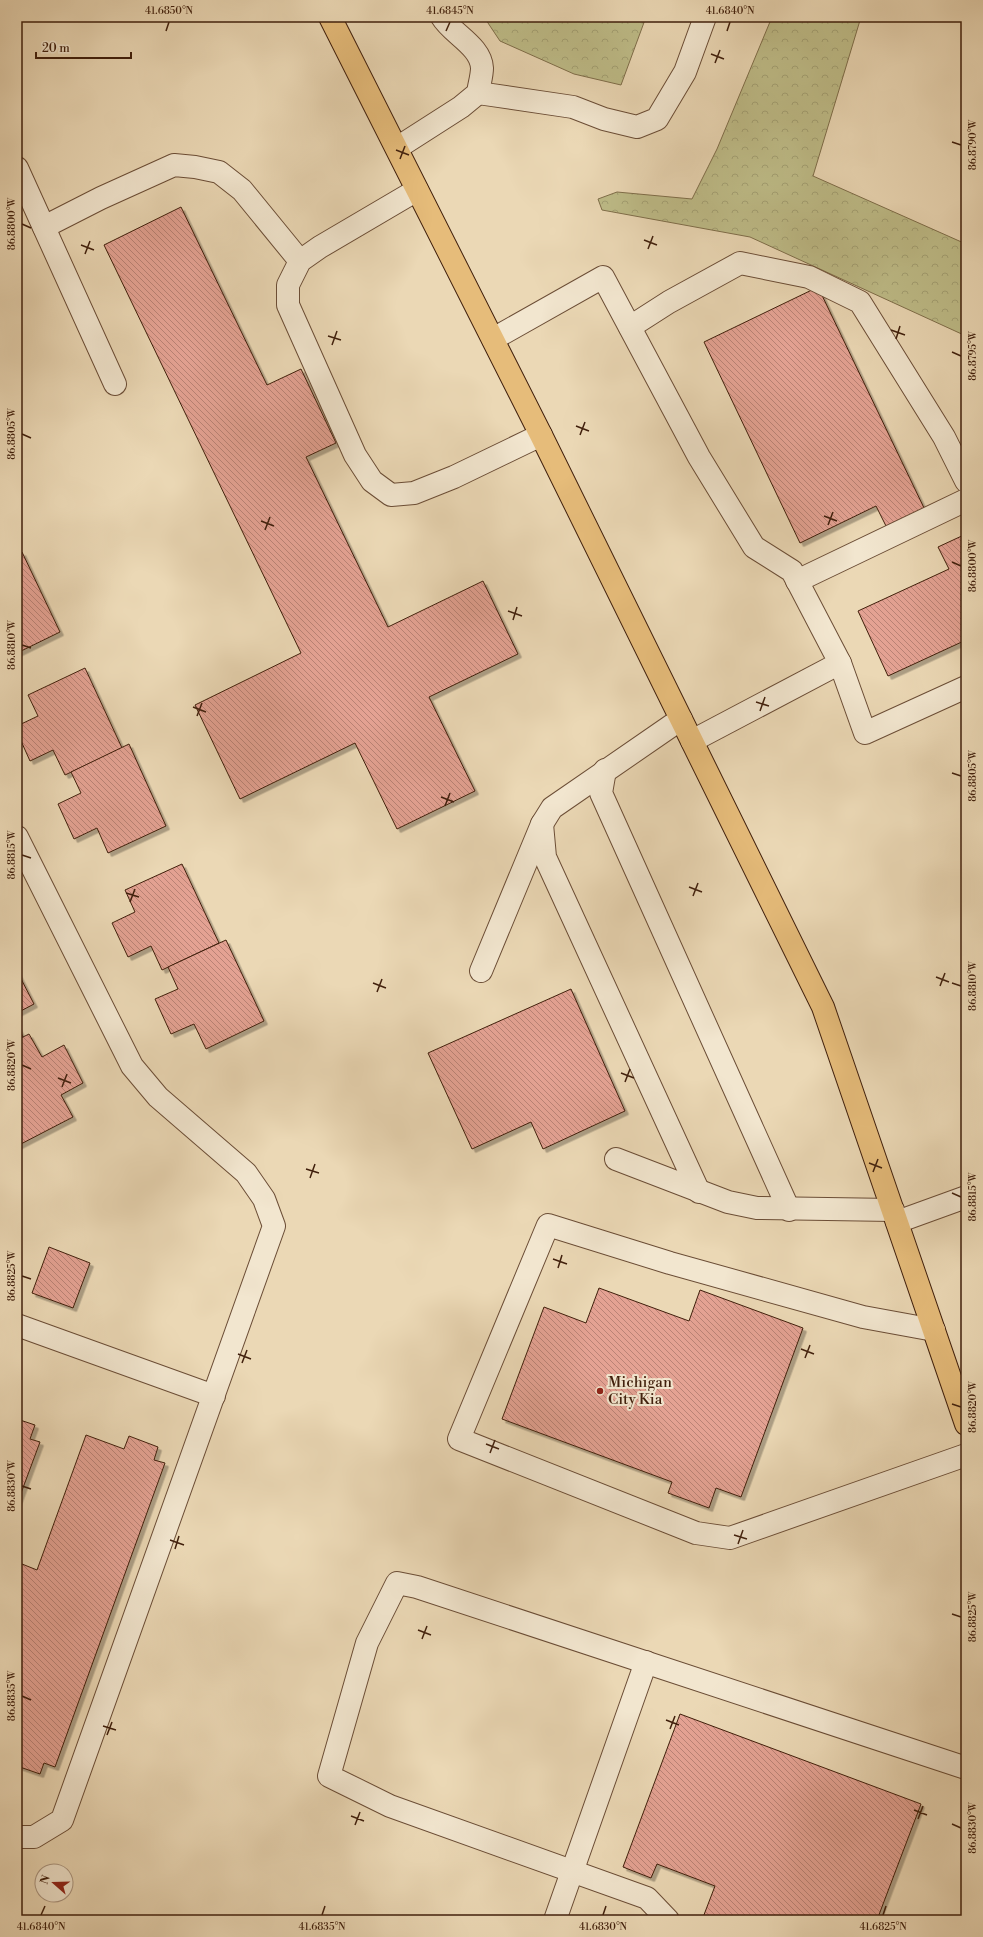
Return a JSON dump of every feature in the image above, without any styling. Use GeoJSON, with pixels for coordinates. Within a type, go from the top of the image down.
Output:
{"type":"FeatureCollection","features":[{"type":"Feature","properties":{"kind":"main road"},"geometry":{"type":"LineString","coordinates":[[330,17],[541,435],[823,1007],[966,1424]]}},
{"type":"Feature","properties":{"kind":"street"},"geometry":{"type":"LineString","coordinates":[[397,148],[461,107],[478,93],[482,67],[473,48],[446,23],[442,17]]}},
{"type":"Feature","properties":{"kind":"street"},"geometry":{"type":"LineString","coordinates":[[478,93],[573,107],[604,119],[637,127],[657,119],[685,72],[705,17]]}},
{"type":"Feature","properties":{"kind":"street"},"geometry":{"type":"LineString","coordinates":[[44,227],[101,198],[174,165],[195,167],[219,172],[242,190],[300,261]]}},
{"type":"Feature","properties":{"kind":"street"},"geometry":{"type":"LineString","coordinates":[[17,168],[115,384]]}},
{"type":"Feature","properties":{"kind":"street"},"geometry":{"type":"LineString","coordinates":[[418,190],[320,247],[300,261],[288,285],[288,305],[355,455],[372,481],[391,496],[414,493],[454,477],[541,435]]}},
{"type":"Feature","properties":{"kind":"street"},"geometry":{"type":"LineString","coordinates":[[630,327],[670,302],[740,263],[809,277],[860,302],[944,437],[966,481]]}},
{"type":"Feature","properties":{"kind":"street"},"geometry":{"type":"LineString","coordinates":[[493,339],[603,277],[699,457],[754,547],[792,571],[840,663],[865,733],[966,687]]}},
{"type":"Feature","properties":{"kind":"street"},"geometry":{"type":"LineString","coordinates":[[797,581],[966,500]]}},
{"type":"Feature","properties":{"kind":"street"},"geometry":{"type":"LineString","coordinates":[[692,741],[840,663]]}},
{"type":"Feature","properties":{"kind":"street"},"geometry":{"type":"LineString","coordinates":[[481,971],[542,824],[552,808],[681,719]]}},
{"type":"Feature","properties":{"kind":"street"},"geometry":{"type":"LineString","coordinates":[[605,770],[601,793],[789,1210]]}},
{"type":"Feature","properties":{"kind":"street"},"geometry":{"type":"LineString","coordinates":[[542,824],[545,858],[699,1192]]}},
{"type":"Feature","properties":{"kind":"street"},"geometry":{"type":"LineString","coordinates":[[17,837],[132,1066],[158,1097],[246,1173],[264,1199],[274,1226],[62,1820],[34,1836],[17,1837]]}},
{"type":"Feature","properties":{"kind":"street"},"geometry":{"type":"LineString","coordinates":[[616,1159],[699,1192],[728,1202],[757,1208],[895,1216],[966,1196]]}},
{"type":"Feature","properties":{"kind":"street"},"geometry":{"type":"LineString","coordinates":[[934,1330],[863,1318],[670,1263],[548,1225],[460,1439],[696,1533],[730,1538],[966,1455]]}},
{"type":"Feature","properties":{"kind":"street"},"geometry":{"type":"LineString","coordinates":[[17,1325],[214,1396]]}},
{"type":"Feature","properties":{"kind":"street"},"geometry":{"type":"LineString","coordinates":[[668,1920],[647,1898],[390,1806],[329,1776],[367,1643],[397,1583],[417,1587],[966,1768]]}},
{"type":"Feature","properties":{"kind":"street"},"geometry":{"type":"LineString","coordinates":[[556,1920],[646,1662]]}},
{"type":"Feature","properties":{"kind":"green space"},"geometry":{"type":"Polygon","coordinates":[[[484,17],[646,17],[621,85],[574,74],[500,41],[484,17]]]}},
{"type":"Feature","properties":{"kind":"green space"},"geometry":{"type":"Polygon","coordinates":[[[772,17],[861,17],[813,176],[966,244],[966,336],[750,237],[602,210],[598,199],[617,192],[692,199],[717,149],[772,17]]]}},
{"type":"Feature","properties":{"kind":"building"},"geometry":{"type":"Polygon","coordinates":[[[181,207],[267,385],[301,369],[336,443],[306,457],[388,627],[483,581],[518,654],[429,697],[475,791],[397,829],[355,743],[240,799],[195,705],[301,653],[104,245],[181,207]]]}},
{"type":"Feature","properties":{"kind":"building"},"geometry":{"type":"Polygon","coordinates":[[[818,287],[925,510],[887,528],[876,506],[800,543],[704,342],[818,287]]]}},
{"type":"Feature","properties":{"kind":"building"},"geometry":{"type":"Polygon","coordinates":[[[966,534],[966,640],[888,676],[858,611],[949,569],[938,547],[966,534]]]}},
{"type":"Feature","properties":{"kind":"building"},"geometry":{"type":"Polygon","coordinates":[[[22,552],[60,632],[17,653],[17,555],[22,552]]]}},
{"type":"Feature","properties":{"kind":"building"},"geometry":{"type":"Polygon","coordinates":[[[85,668],[122,748],[65,775],[53,750],[30,761],[17,732],[17,726],[38,716],[28,695],[85,668]]]}},
{"type":"Feature","properties":{"kind":"building"},"geometry":{"type":"Polygon","coordinates":[[[129,744],[166,826],[108,853],[97,828],[74,839],[58,804],[81,793],[71,772],[129,744]]]}},
{"type":"Feature","properties":{"kind":"building"},"geometry":{"type":"Polygon","coordinates":[[[182,864],[219,943],[162,970],[151,946],[128,957],[112,923],[135,912],[125,890],[182,864]]]}},
{"type":"Feature","properties":{"kind":"building"},"geometry":{"type":"Polygon","coordinates":[[[226,940],[264,1021],[206,1049],[194,1024],[171,1034],[155,999],[178,989],[168,967],[226,940]]]}},
{"type":"Feature","properties":{"kind":"building"},"geometry":{"type":"Polygon","coordinates":[[[17,971],[34,1004],[17,1013],[17,971]]]}},
{"type":"Feature","properties":{"kind":"building"},"geometry":{"type":"Polygon","coordinates":[[[571,989],[625,1111],[543,1149],[531,1122],[472,1149],[428,1053],[571,989]]]}},
{"type":"Feature","properties":{"kind":"building"},"geometry":{"type":"Polygon","coordinates":[[[17,1025],[23,1037],[17,1040],[17,1025]]]}},
{"type":"Feature","properties":{"kind":"building"},"geometry":{"type":"Polygon","coordinates":[[[29,1034],[42,1057],[64,1045],[83,1083],[61,1095],[73,1117],[17,1146],[17,1040],[29,1034]]]}},
{"type":"Feature","properties":{"kind":"building"},"geometry":{"type":"Polygon","coordinates":[[[49,1247],[90,1263],[73,1308],[32,1293],[49,1247]]]}},
{"type":"Feature","properties":{"kind":"building"},"geometry":{"type":"Polygon","coordinates":[[[599,1288],[689,1321],[700,1290],[803,1328],[741,1497],[716,1488],[709,1508],[668,1493],[672,1482],[502,1419],[544,1307],[586,1323],[599,1288]]]}},
{"type":"Feature","properties":{"kind":"building"},"geometry":{"type":"Polygon","coordinates":[[[17,1419],[35,1425],[30,1439],[40,1442],[17,1504],[17,1419]]]}},
{"type":"Feature","properties":{"kind":"building"},"geometry":{"type":"Polygon","coordinates":[[[86,1435],[124,1449],[129,1436],[158,1447],[154,1460],[165,1463],[55,1767],[44,1763],[40,1774],[17,1766],[17,1562],[37,1570],[86,1435]]]}},
{"type":"Feature","properties":{"kind":"building"},"geometry":{"type":"Polygon","coordinates":[[[680,1714],[921,1804],[877,1920],[702,1920],[715,1886],[657,1864],[651,1878],[623,1867],[680,1714]]]}},
{"type":"Feature","properties":{"kind":"place","name":"Michigan City Kia"},"geometry":{"type":"Point","coordinates":[600,1391]}}]}
